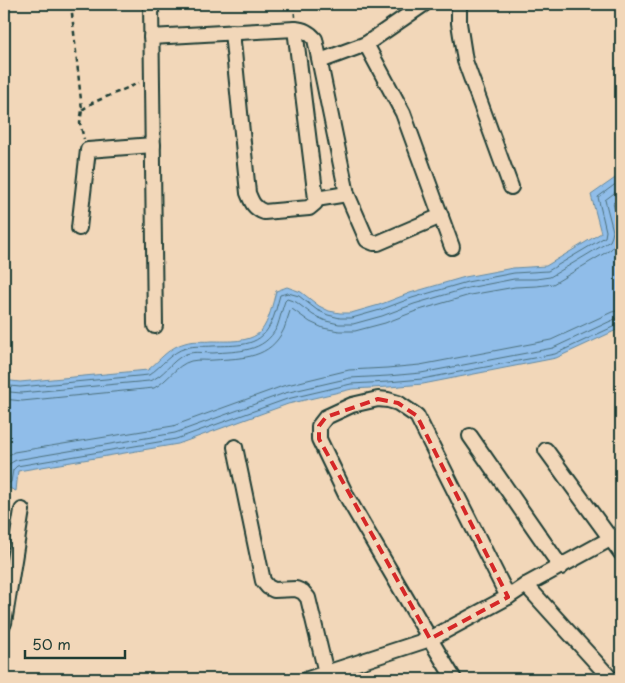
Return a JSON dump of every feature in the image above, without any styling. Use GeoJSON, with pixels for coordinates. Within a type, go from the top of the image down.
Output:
{"type":"FeatureCollection","features":[{"type":"Feature","properties":{"kind":"street"},"geometry":{"type":"LineString","coordinates":[[151,4],[155,326]]}},
{"type":"Feature","properties":{"kind":"street"},"geometry":{"type":"LineString","coordinates":[[320,61],[366,44],[424,4]]}},
{"type":"Feature","properties":{"kind":"street"},"geometry":{"type":"LineString","coordinates":[[459,4],[459,23],[465,61],[511,187]]}},
{"type":"Feature","properties":{"kind":"street"},"geometry":{"type":"LineString","coordinates":[[232,32],[248,193],[253,206],[264,212],[309,208],[315,204],[316,199],[296,29]]}},
{"type":"Feature","properties":{"kind":"street"},"geometry":{"type":"LineString","coordinates":[[151,37],[305,30],[315,39],[347,194],[367,240],[378,243],[441,216]]}},
{"type":"Feature","properties":{"kind":"street"},"geometry":{"type":"LineString","coordinates":[[366,44],[400,107],[452,247]]}},
{"type":"Feature","properties":{"kind":"street"},"geometry":{"type":"LineString","coordinates":[[79,228],[88,150],[153,145]]}},
{"type":"Feature","properties":{"kind":"street"},"geometry":{"type":"LineString","coordinates":[[316,199],[347,194]]}},
{"type":"Feature","properties":{"kind":"street"},"geometry":{"type":"LineString","coordinates":[[454,679],[348,497],[319,439],[318,426],[326,417],[352,405],[378,399],[398,403],[417,416],[508,597]]}},
{"type":"Feature","properties":{"kind":"street"},"geometry":{"type":"LineString","coordinates":[[470,436],[561,567]]}},
{"type":"Feature","properties":{"kind":"street"},"geometry":{"type":"LineString","coordinates":[[235,447],[263,581],[274,590],[296,589],[303,592],[308,598],[328,676]]}},
{"type":"Feature","properties":{"kind":"street"},"geometry":{"type":"LineString","coordinates":[[546,450],[616,536],[621,553]]}},
{"type":"Feature","properties":{"kind":"street"},"geometry":{"type":"LineString","coordinates":[[4,623],[22,510]]}},
{"type":"Feature","properties":{"kind":"street"},"geometry":{"type":"LineString","coordinates":[[308,679],[328,676],[430,640],[616,536]]}},
{"type":"Feature","properties":{"kind":"street"},"geometry":{"type":"LineString","coordinates":[[526,585],[611,679]]}},
{"type":"Feature","properties":{"kind":"path"},"geometry":{"type":"LineString","coordinates":[[71,4],[82,110],[80,123],[88,150]]}},
{"type":"Feature","properties":{"kind":"path"},"geometry":{"type":"LineString","coordinates":[[82,110],[92,102],[152,78]]}},
{"type":"Feature","properties":{"kind":"highlighted area"},"geometry":{"type":"Polygon","coordinates":[[[378,399],[398,403],[417,416],[508,597],[430,639],[319,439],[319,426],[326,417],[378,399]]]}},
{"type":"Feature","properties":{"kind":"water"},"geometry":{"type":"Polygon","coordinates":[[[621,174],[621,328],[556,358],[423,384],[352,389],[288,404],[178,444],[18,471],[16,491],[4,486],[4,376],[11,381],[20,382],[148,370],[169,351],[185,343],[195,341],[238,341],[251,338],[264,327],[276,291],[287,287],[301,292],[329,311],[351,313],[465,277],[513,268],[546,266],[601,233],[591,195],[621,174]]]}}]}
